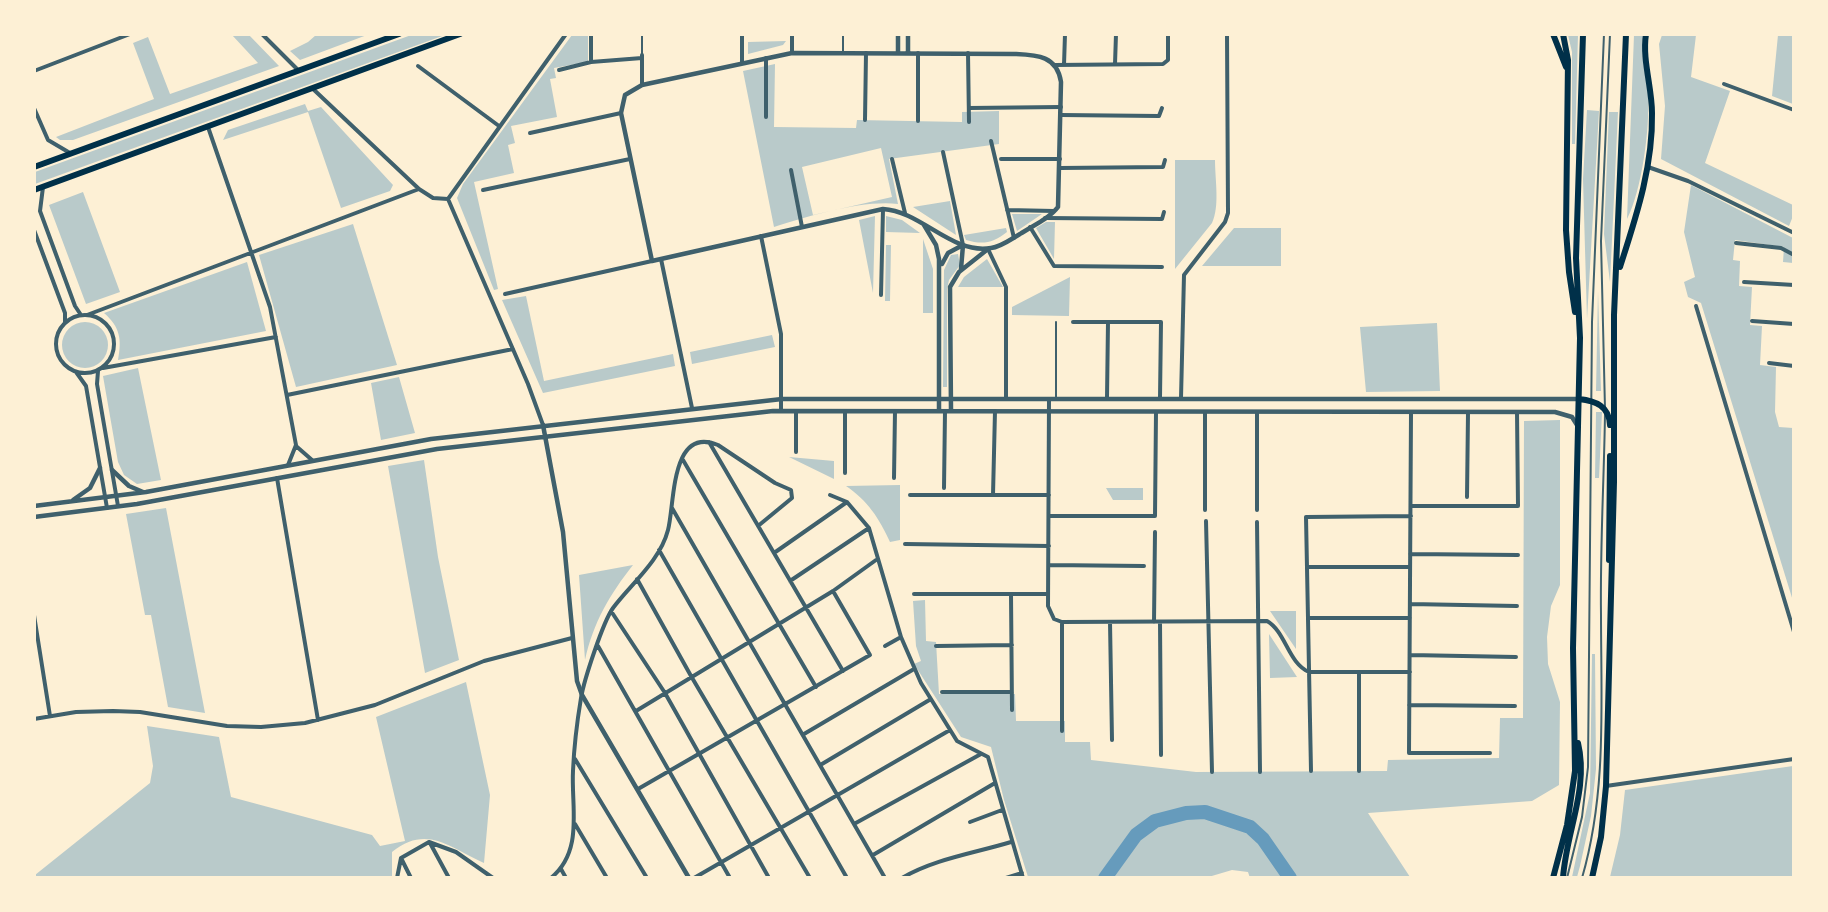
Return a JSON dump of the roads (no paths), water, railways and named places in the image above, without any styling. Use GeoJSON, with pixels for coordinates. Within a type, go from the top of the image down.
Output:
{"type":"FeatureCollection","features":[{"type":"Feature","properties":{"kind":"main road"},"geometry":{"type":"LineString","coordinates":[[34,167],[399,34]]}},
{"type":"Feature","properties":{"kind":"main road"},"geometry":{"type":"LineString","coordinates":[[34,190],[460,34]]}},
{"type":"Feature","properties":{"kind":"main road"},"geometry":{"type":"LineString","coordinates":[[1553,34],[1568,76]]}},
{"type":"Feature","properties":{"kind":"main road"},"geometry":{"type":"LineString","coordinates":[[1563,34],[1567,52],[1568,76],[1567,253],[1580,338]]}},
{"type":"Feature","properties":{"kind":"main road"},"geometry":{"type":"LineString","coordinates":[[1553,878],[1571,805],[1575,771],[1573,648],[1580,338],[1576,258],[1582,34]]}},
{"type":"Feature","properties":{"kind":"main road"},"geometry":{"type":"LineString","coordinates":[[1594,878],[1606,786],[1617,276],[1626,34]]}},
{"type":"Feature","properties":{"kind":"main road"},"geometry":{"type":"LineString","coordinates":[[1617,276],[1639,210],[1647,167],[1653,115],[1646,34]]}},
{"type":"Feature","properties":{"kind":"main road"},"geometry":{"type":"LineString","coordinates":[[1579,399],[1592,401],[1605,408],[1610,426],[1608,543],[1612,569]]}},
{"type":"Feature","properties":{"kind":"main road"},"geometry":{"type":"LineString","coordinates":[[1563,878],[1581,774],[1574,727]]}},
{"type":"Feature","properties":{"kind":"street"},"geometry":{"type":"LineString","coordinates":[[34,71],[130,34]]}},
{"type":"Feature","properties":{"kind":"street"},"geometry":{"type":"LineString","coordinates":[[262,34],[298,71]]}},
{"type":"Feature","properties":{"kind":"street"},"geometry":{"type":"LineString","coordinates":[[448,199],[566,34]]}},
{"type":"Feature","properties":{"kind":"street"},"geometry":{"type":"LineString","coordinates":[[591,34],[591,62]]}},
{"type":"Feature","properties":{"kind":"street"},"geometry":{"type":"LineString","coordinates":[[742,34],[742,62]]}},
{"type":"Feature","properties":{"kind":"street"},"geometry":{"type":"LineString","coordinates":[[792,34],[792,53]]}},
{"type":"Feature","properties":{"kind":"street"},"geometry":{"type":"LineString","coordinates":[[898,34],[898,53]]}},
{"type":"Feature","properties":{"kind":"street"},"geometry":{"type":"LineString","coordinates":[[908,34],[908,53]]}},
{"type":"Feature","properties":{"kind":"street"},"geometry":{"type":"LineString","coordinates":[[1064,65],[1065,34]]}},
{"type":"Feature","properties":{"kind":"street"},"geometry":{"type":"LineString","coordinates":[[1114,64],[1116,34]]}},
{"type":"Feature","properties":{"kind":"street"},"geometry":{"type":"LineString","coordinates":[[652,261],[621,113],[625,95],[642,85],[792,53],[1039,55],[1055,65],[1163,64],[1168,60],[1168,34]]}},
{"type":"Feature","properties":{"kind":"street"},"geometry":{"type":"LineString","coordinates":[[1181,398],[1184,275],[1225,222],[1228,213],[1227,34]]}},
{"type":"Feature","properties":{"kind":"street"},"geometry":{"type":"LineString","coordinates":[[865,120],[866,53]]}},
{"type":"Feature","properties":{"kind":"street"},"geometry":{"type":"LineString","coordinates":[[918,53],[918,121]]}},
{"type":"Feature","properties":{"kind":"street"},"geometry":{"type":"LineString","coordinates":[[968,53],[969,122]]}},
{"type":"Feature","properties":{"kind":"street"},"geometry":{"type":"LineString","coordinates":[[559,70],[591,62],[642,56],[642,85]]}},
{"type":"Feature","properties":{"kind":"street"},"geometry":{"type":"LineString","coordinates":[[766,57],[766,117]]}},
{"type":"Feature","properties":{"kind":"street"},"geometry":{"type":"LineString","coordinates":[[959,272],[988,249],[1014,238],[1055,211],[1059,202],[1061,107],[1060,77],[1055,65]]}},
{"type":"Feature","properties":{"kind":"street"},"geometry":{"type":"LineString","coordinates":[[418,66],[499,126]]}},
{"type":"Feature","properties":{"kind":"street"},"geometry":{"type":"LineString","coordinates":[[1724,84],[1794,110]]}},
{"type":"Feature","properties":{"kind":"street"},"geometry":{"type":"LineString","coordinates":[[312,88],[419,189],[433,198],[448,199]]}},
{"type":"Feature","properties":{"kind":"street"},"geometry":{"type":"LineString","coordinates":[[969,108],[1061,107]]}},
{"type":"Feature","properties":{"kind":"street"},"geometry":{"type":"LineString","coordinates":[[34,108],[48,140],[71,153]]}},
{"type":"Feature","properties":{"kind":"street"},"geometry":{"type":"LineString","coordinates":[[1060,116],[1159,116],[1162,108]]}},
{"type":"Feature","properties":{"kind":"street"},"geometry":{"type":"LineString","coordinates":[[530,133],[621,113]]}},
{"type":"Feature","properties":{"kind":"street"},"geometry":{"type":"LineString","coordinates":[[208,126],[266,292],[296,445],[288,465]]}},
{"type":"Feature","properties":{"kind":"street"},"geometry":{"type":"LineString","coordinates":[[991,141],[1014,238]]}},
{"type":"Feature","properties":{"kind":"street"},"geometry":{"type":"LineString","coordinates":[[943,152],[963,245],[964,260],[953,281],[950,293],[950,398],[945,411],[944,488]]}},
{"type":"Feature","properties":{"kind":"street"},"geometry":{"type":"LineString","coordinates":[[483,190],[630,159]]}},
{"type":"Feature","properties":{"kind":"street"},"geometry":{"type":"LineString","coordinates":[[892,159],[904,213]]}},
{"type":"Feature","properties":{"kind":"street"},"geometry":{"type":"LineString","coordinates":[[1001,159],[1060,159]]}},
{"type":"Feature","properties":{"kind":"street"},"geometry":{"type":"LineString","coordinates":[[1060,168],[1163,167],[1165,160]]}},
{"type":"Feature","properties":{"kind":"street"},"geometry":{"type":"LineString","coordinates":[[1647,167],[1688,181],[1794,233]]}},
{"type":"Feature","properties":{"kind":"street"},"geometry":{"type":"LineString","coordinates":[[791,170],[802,227]]}},
{"type":"Feature","properties":{"kind":"street"},"geometry":{"type":"LineString","coordinates":[[43,187],[40,211],[75,306],[81,315]]}},
{"type":"Feature","properties":{"kind":"street"},"geometry":{"type":"LineString","coordinates":[[65,323],[81,315],[87,315],[419,189]]}},
{"type":"Feature","properties":{"kind":"street"},"geometry":{"type":"LineString","coordinates":[[448,199],[543,425],[563,532],[576,675],[582,695],[689,878]]}},
{"type":"Feature","properties":{"kind":"street"},"geometry":{"type":"LineString","coordinates":[[506,294],[883,210],[904,213],[963,245],[988,249]]}},
{"type":"Feature","properties":{"kind":"street"},"geometry":{"type":"LineString","coordinates":[[881,295],[883,210]]}},
{"type":"Feature","properties":{"kind":"street"},"geometry":{"type":"LineString","coordinates":[[1007,210],[1055,211]]}},
{"type":"Feature","properties":{"kind":"street"},"geometry":{"type":"LineString","coordinates":[[1044,219],[1162,219],[1164,212]]}},
{"type":"Feature","properties":{"kind":"street"},"geometry":{"type":"LineString","coordinates":[[922,223],[936,245],[940,268],[939,398],[945,411]]}},
{"type":"Feature","properties":{"kind":"street"},"geometry":{"type":"LineString","coordinates":[[1030,227],[1054,266],[1162,267]]}},
{"type":"Feature","properties":{"kind":"street"},"geometry":{"type":"LineString","coordinates":[[34,230],[65,313],[65,323],[58,335],[57,350],[63,363],[75,372],[86,386],[107,508]]}},
{"type":"Feature","properties":{"kind":"street"},"geometry":{"type":"LineString","coordinates":[[761,236],[781,334],[781,411]]}},
{"type":"Feature","properties":{"kind":"street"},"geometry":{"type":"LineString","coordinates":[[1736,243],[1781,248],[1794,255]]}},
{"type":"Feature","properties":{"kind":"street"},"geometry":{"type":"LineString","coordinates":[[940,268],[948,253],[963,245]]}},
{"type":"Feature","properties":{"kind":"street"},"geometry":{"type":"LineString","coordinates":[[988,249],[1006,287],[1006,398]]}},
{"type":"Feature","properties":{"kind":"street"},"geometry":{"type":"LineString","coordinates":[[661,259],[692,408]]}},
{"type":"Feature","properties":{"kind":"street"},"geometry":{"type":"LineString","coordinates":[[1744,282],[1794,285]]}},
{"type":"Feature","properties":{"kind":"street"},"geometry":{"type":"LineString","coordinates":[[1696,306],[1794,632]]}},
{"type":"Feature","properties":{"kind":"street"},"geometry":{"type":"LineString","coordinates":[[87,315],[104,322],[114,337],[113,354],[100,369],[97,384],[118,506]]}},
{"type":"Feature","properties":{"kind":"street"},"geometry":{"type":"LineString","coordinates":[[1752,321],[1794,324]]}},
{"type":"Feature","properties":{"kind":"street"},"geometry":{"type":"LineString","coordinates":[[1073,322],[1161,322],[1164,412]]}},
{"type":"Feature","properties":{"kind":"street"},"geometry":{"type":"LineString","coordinates":[[1107,398],[1108,322]]}},
{"type":"Feature","properties":{"kind":"street"},"geometry":{"type":"LineString","coordinates":[[75,372],[276,337]]}},
{"type":"Feature","properties":{"kind":"street"},"geometry":{"type":"LineString","coordinates":[[286,394],[513,349]]}},
{"type":"Feature","properties":{"kind":"street"},"geometry":{"type":"LineString","coordinates":[[1769,363],[1794,366]]}},
{"type":"Feature","properties":{"kind":"street"},"geometry":{"type":"LineString","coordinates":[[1049,398],[1048,594],[1052,616],[1062,622],[1267,621],[1275,628],[1300,667],[1309,672],[1410,672]]}},
{"type":"Feature","properties":{"kind":"street"},"geometry":{"type":"LineString","coordinates":[[34,506],[146,492],[431,439],[782,399],[1579,399]]}},
{"type":"Feature","properties":{"kind":"street"},"geometry":{"type":"LineString","coordinates":[[34,517],[107,508],[397,455],[781,411],[1562,412],[1572,417],[1578,425]]}},
{"type":"Feature","properties":{"kind":"street"},"geometry":{"type":"LineString","coordinates":[[796,411],[796,452]]}},
{"type":"Feature","properties":{"kind":"street"},"geometry":{"type":"LineString","coordinates":[[845,411],[845,473]]}},
{"type":"Feature","properties":{"kind":"street"},"geometry":{"type":"LineString","coordinates":[[894,478],[895,411]]}},
{"type":"Feature","properties":{"kind":"street"},"geometry":{"type":"LineString","coordinates":[[993,495],[995,411]]}},
{"type":"Feature","properties":{"kind":"street"},"geometry":{"type":"LineString","coordinates":[[1049,516],[1155,516],[1156,412]]}},
{"type":"Feature","properties":{"kind":"street"},"geometry":{"type":"LineString","coordinates":[[1411,506],[1518,506],[1517,412]]}},
{"type":"Feature","properties":{"kind":"street"},"geometry":{"type":"LineString","coordinates":[[1205,510],[1206,413]]}},
{"type":"Feature","properties":{"kind":"street"},"geometry":{"type":"LineString","coordinates":[[1257,413],[1257,510]]}},
{"type":"Feature","properties":{"kind":"street"},"geometry":{"type":"LineString","coordinates":[[1411,413],[1409,753],[1490,753]]}},
{"type":"Feature","properties":{"kind":"street"},"geometry":{"type":"LineString","coordinates":[[1467,497],[1468,413]]}},
{"type":"Feature","properties":{"kind":"street"},"geometry":{"type":"LineString","coordinates":[[709,442],[843,671]]}},
{"type":"Feature","properties":{"kind":"street"},"geometry":{"type":"LineString","coordinates":[[551,878],[561,869],[571,848],[574,823],[575,759],[582,695],[597,646],[611,611],[659,550],[667,535],[676,472],[684,451],[691,445],[709,442],[731,453],[775,483],[791,490],[792,498],[758,526]]}},
{"type":"Feature","properties":{"kind":"street"},"geometry":{"type":"LineString","coordinates":[[296,445],[312,460]]}},
{"type":"Feature","properties":{"kind":"street"},"geometry":{"type":"LineString","coordinates":[[682,459],[816,687]]}},
{"type":"Feature","properties":{"kind":"street"},"geometry":{"type":"LineString","coordinates":[[68,503],[90,488],[100,468]]}},
{"type":"Feature","properties":{"kind":"street"},"geometry":{"type":"LineString","coordinates":[[112,470],[129,486],[146,492]]}},
{"type":"Feature","properties":{"kind":"street"},"geometry":{"type":"LineString","coordinates":[[277,478],[318,720]]}},
{"type":"Feature","properties":{"kind":"street"},"geometry":{"type":"LineString","coordinates":[[830,495],[847,502],[869,528],[876,560],[901,637],[914,669],[931,699],[961,744],[981,753],[991,763],[1002,810],[1022,875],[1006,878]]}},
{"type":"Feature","properties":{"kind":"street"},"geometry":{"type":"LineString","coordinates":[[910,495],[1049,495]]}},
{"type":"Feature","properties":{"kind":"street"},"geometry":{"type":"LineString","coordinates":[[774,553],[847,502]]}},
{"type":"Feature","properties":{"kind":"street"},"geometry":{"type":"LineString","coordinates":[[672,508],[822,764],[885,878]]}},
{"type":"Feature","properties":{"kind":"street"},"geometry":{"type":"LineString","coordinates":[[1311,771],[1306,517],[1411,516]]}},
{"type":"Feature","properties":{"kind":"street"},"geometry":{"type":"LineString","coordinates":[[1206,521],[1212,772]]}},
{"type":"Feature","properties":{"kind":"street"},"geometry":{"type":"LineString","coordinates":[[1257,522],[1260,772]]}},
{"type":"Feature","properties":{"kind":"street"},"geometry":{"type":"LineString","coordinates":[[790,581],[869,528]]}},
{"type":"Feature","properties":{"kind":"street"},"geometry":{"type":"LineString","coordinates":[[1155,532],[1161,755]]}},
{"type":"Feature","properties":{"kind":"street"},"geometry":{"type":"LineString","coordinates":[[905,544],[1049,546]]}},
{"type":"Feature","properties":{"kind":"street"},"geometry":{"type":"LineString","coordinates":[[659,550],[847,878]]}},
{"type":"Feature","properties":{"kind":"street"},"geometry":{"type":"LineString","coordinates":[[1410,554],[1518,555]]}},
{"type":"Feature","properties":{"kind":"street"},"geometry":{"type":"LineString","coordinates":[[636,711],[806,608],[876,560]]}},
{"type":"Feature","properties":{"kind":"street"},"geometry":{"type":"LineString","coordinates":[[1048,565],[1144,566]]}},
{"type":"Feature","properties":{"kind":"street"},"geometry":{"type":"LineString","coordinates":[[1307,567],[1410,567]]}},
{"type":"Feature","properties":{"kind":"street"},"geometry":{"type":"LineString","coordinates":[[637,579],[726,738],[810,878]]}},
{"type":"Feature","properties":{"kind":"street"},"geometry":{"type":"LineString","coordinates":[[638,789],[870,655],[833,591]]}},
{"type":"Feature","properties":{"kind":"street"},"geometry":{"type":"LineString","coordinates":[[914,594],[1048,594]]}},
{"type":"Feature","properties":{"kind":"street"},"geometry":{"type":"LineString","coordinates":[[1011,594],[1012,710]]}},
{"type":"Feature","properties":{"kind":"street"},"geometry":{"type":"LineString","coordinates":[[1410,604],[1516,606]]}},
{"type":"Feature","properties":{"kind":"street"},"geometry":{"type":"LineString","coordinates":[[611,611],[665,693],[770,878]]}},
{"type":"Feature","properties":{"kind":"street"},"geometry":{"type":"LineString","coordinates":[[34,615],[51,716]]}},
{"type":"Feature","properties":{"kind":"street"},"geometry":{"type":"LineString","coordinates":[[1308,618],[1410,618]]}},
{"type":"Feature","properties":{"kind":"street"},"geometry":{"type":"LineString","coordinates":[[1062,622],[1062,731]]}},
{"type":"Feature","properties":{"kind":"street"},"geometry":{"type":"LineString","coordinates":[[1110,622],[1112,740]]}},
{"type":"Feature","properties":{"kind":"street"},"geometry":{"type":"LineString","coordinates":[[885,646],[901,637]]}},
{"type":"Feature","properties":{"kind":"street"},"geometry":{"type":"LineString","coordinates":[[34,719],[95,711],[140,712],[204,724],[241,727],[318,720],[375,705],[484,661],[573,638]]}},
{"type":"Feature","properties":{"kind":"street"},"geometry":{"type":"LineString","coordinates":[[936,646],[1012,645]]}},
{"type":"Feature","properties":{"kind":"street"},"geometry":{"type":"LineString","coordinates":[[597,646],[730,878]]}},
{"type":"Feature","properties":{"kind":"street"},"geometry":{"type":"LineString","coordinates":[[1410,655],[1516,657]]}},
{"type":"Feature","properties":{"kind":"street"},"geometry":{"type":"LineString","coordinates":[[804,734],[914,669]]}},
{"type":"Feature","properties":{"kind":"street"},"geometry":{"type":"LineString","coordinates":[[1359,673],[1359,771]]}},
{"type":"Feature","properties":{"kind":"street"},"geometry":{"type":"LineString","coordinates":[[942,692],[1012,692]]}},
{"type":"Feature","properties":{"kind":"street"},"geometry":{"type":"LineString","coordinates":[[822,764],[931,699]]}},
{"type":"Feature","properties":{"kind":"street"},"geometry":{"type":"LineString","coordinates":[[1409,705],[1515,706]]}},
{"type":"Feature","properties":{"kind":"street"},"geometry":{"type":"LineString","coordinates":[[694,878],[950,730]]}},
{"type":"Feature","properties":{"kind":"street"},"geometry":{"type":"LineString","coordinates":[[854,824],[981,753]]}},
{"type":"Feature","properties":{"kind":"street"},"geometry":{"type":"LineString","coordinates":[[575,759],[647,878]]}},
{"type":"Feature","properties":{"kind":"street"},"geometry":{"type":"LineString","coordinates":[[1606,786],[1794,759]]}},
{"type":"Feature","properties":{"kind":"street"},"geometry":{"type":"LineString","coordinates":[[873,855],[995,783]]}},
{"type":"Feature","properties":{"kind":"street"},"geometry":{"type":"LineString","coordinates":[[970,822],[1002,810]]}},
{"type":"Feature","properties":{"kind":"street"},"geometry":{"type":"LineString","coordinates":[[574,823],[607,878]]}},
{"type":"Feature","properties":{"kind":"street"},"geometry":{"type":"LineString","coordinates":[[397,878],[401,858],[429,842]]}},
{"type":"Feature","properties":{"kind":"street"},"geometry":{"type":"LineString","coordinates":[[429,842],[456,852],[490,877]]}},
{"type":"Feature","properties":{"kind":"street"},"geometry":{"type":"LineString","coordinates":[[429,842],[449,878]]}},
{"type":"Feature","properties":{"kind":"street"},"geometry":{"type":"LineString","coordinates":[[902,878],[927,863],[946,861],[1011,842]]}},
{"type":"Feature","properties":{"kind":"street"},"geometry":{"type":"LineString","coordinates":[[401,858],[411,878]]}},
{"type":"Feature","properties":{"kind":"street"},"geometry":{"type":"LineString","coordinates":[[561,869],[566,878]]}},
{"type":"Feature","properties":{"kind":"lane"},"geometry":{"type":"LineString","coordinates":[[642,34],[642,56]]}},
{"type":"Feature","properties":{"kind":"lane"},"geometry":{"type":"LineString","coordinates":[[843,34],[843,53]]}},
{"type":"Feature","properties":{"kind":"lane"},"geometry":{"type":"LineString","coordinates":[[1567,878],[1582,817],[1588,767],[1592,310],[1604,34]]}},
{"type":"Feature","properties":{"kind":"lane"},"geometry":{"type":"LineString","coordinates":[[1582,878],[1592,840],[1601,769],[1600,585],[1605,408],[1601,241],[1610,34]]}},
{"type":"Feature","properties":{"kind":"lane"},"geometry":{"type":"LineString","coordinates":[[1056,322],[1056,398]]}},
{"type":"Feature","properties":{"kind":"waterway"},"geometry":{"type":"LineString","coordinates":[[1105,878],[1136,835],[1155,821],[1186,813],[1205,812],[1250,827],[1263,839],[1290,878]]}}]}
